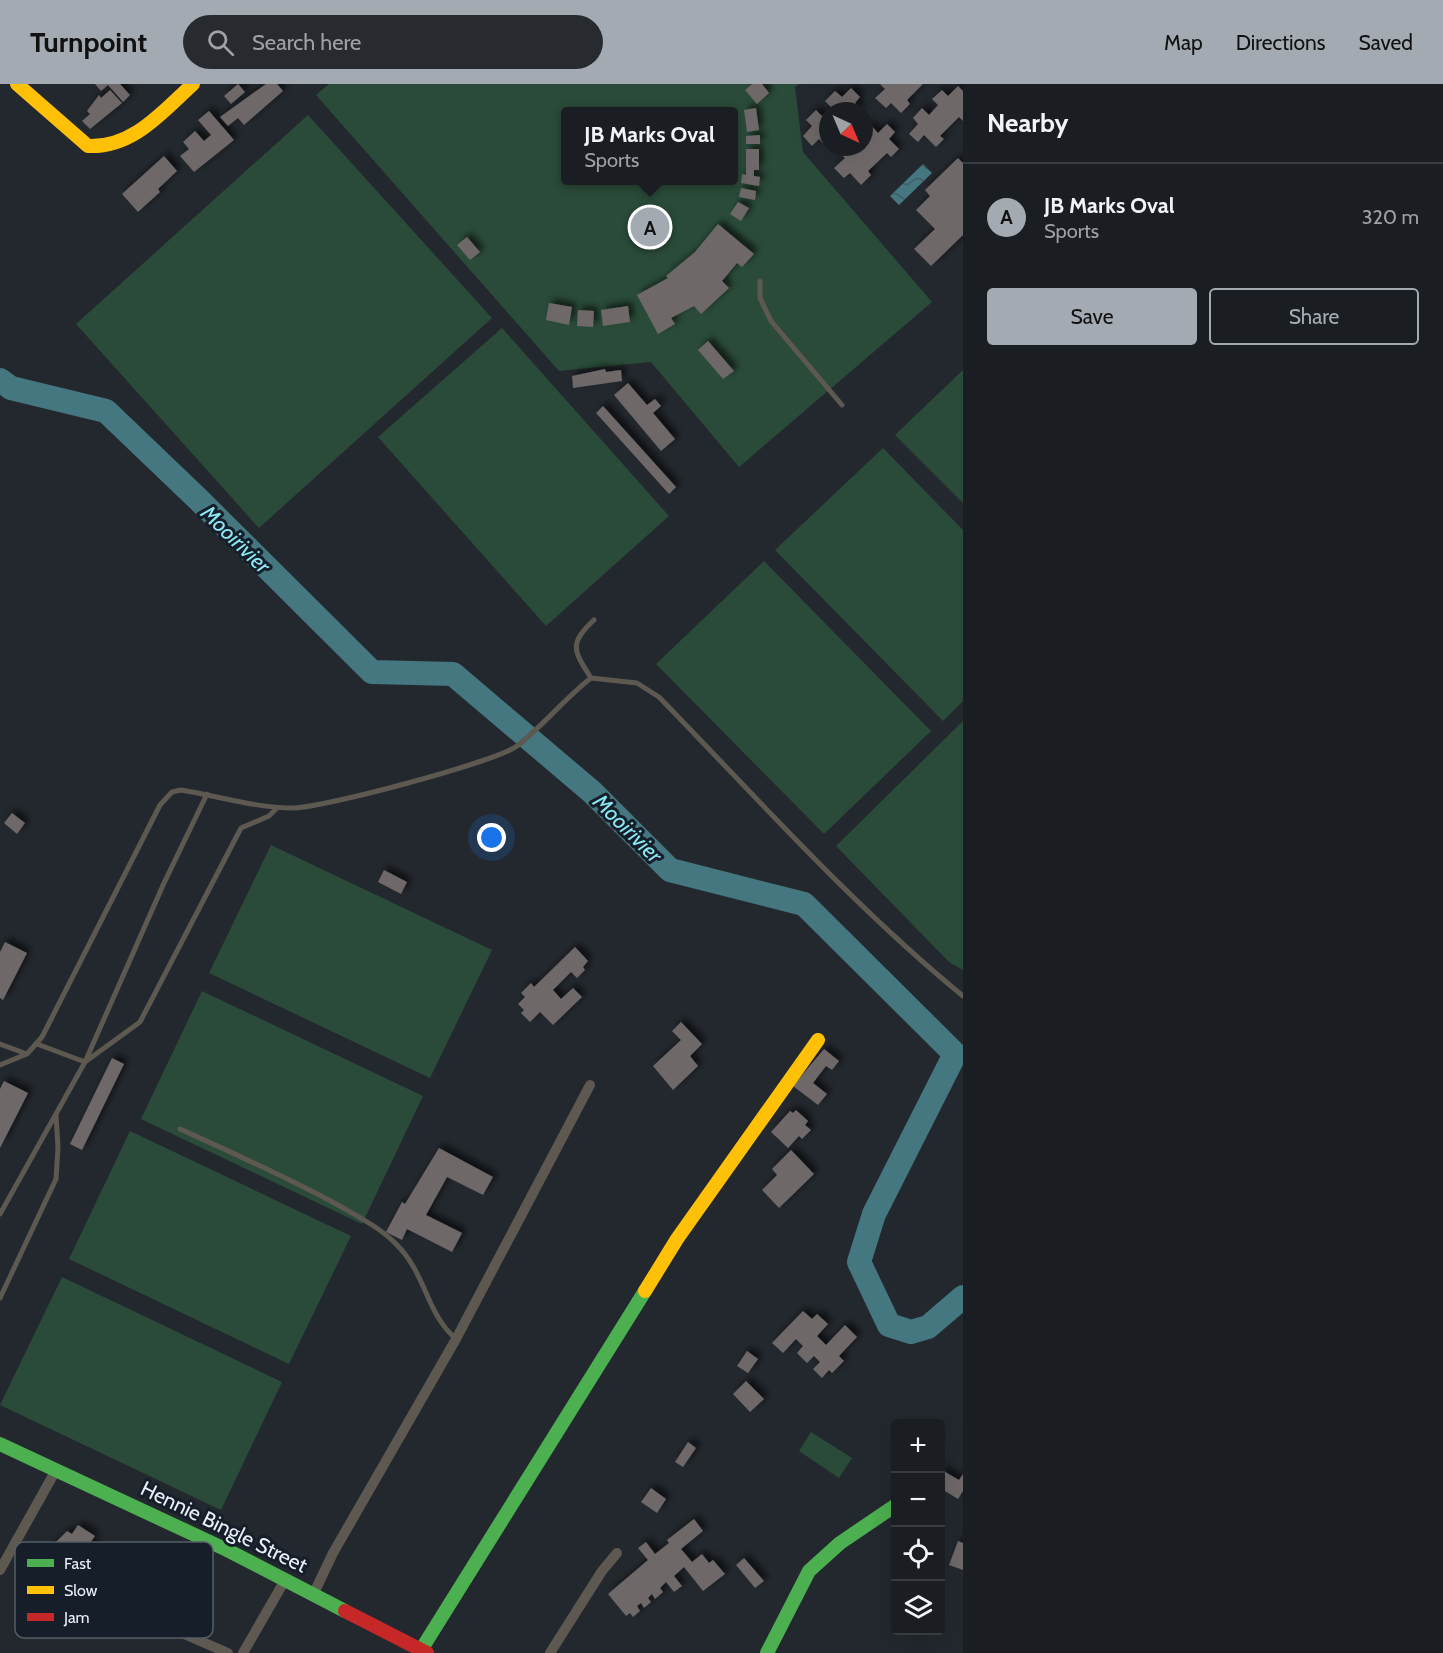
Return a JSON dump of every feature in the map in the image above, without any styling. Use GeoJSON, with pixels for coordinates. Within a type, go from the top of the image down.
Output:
{"type":"FeatureCollection","features":[{"type":"Feature","properties":{"kind":"street"},"geometry":{"type":"LineString","coordinates":[[17,84],[88,146],[103,149],[133,135],[193,84]]}},
{"type":"Feature","properties":{"kind":"street"},"geometry":{"type":"LineString","coordinates":[[424,1651],[677,1239],[818,1040]]}},
{"type":"Feature","properties":{"kind":"street"},"geometry":{"type":"LineString","coordinates":[[314,1593],[333,1553],[456,1339],[590,1085]]}},
{"type":"Feature","properties":{"kind":"street","name":"Hennie Bingle Street"},"geometry":{"type":"LineString","coordinates":[[0,1444],[206,1542]]}},
{"type":"Feature","properties":{"kind":"street"},"geometry":{"type":"LineString","coordinates":[[16,1542],[56,1470]]}},
{"type":"Feature","properties":{"kind":"street"},"geometry":{"type":"LineString","coordinates":[[767,1653],[809,1570],[840,1543],[891,1508]]}},
{"type":"Feature","properties":{"kind":"street"},"geometry":{"type":"LineString","coordinates":[[0,1570],[15,1543]]}},
{"type":"Feature","properties":{"kind":"street","name":"Hennie Bingle Street"},"geometry":{"type":"LineString","coordinates":[[213,1545],[314,1593],[424,1651]]}},
{"type":"Feature","properties":{"kind":"street"},"geometry":{"type":"LineString","coordinates":[[550,1653],[602,1571],[617,1553]]}},
{"type":"Feature","properties":{"kind":"street"},"geometry":{"type":"LineString","coordinates":[[243,1653],[285,1580]]}},
{"type":"Feature","properties":{"kind":"street"},"geometry":{"type":"LineString","coordinates":[[193,1638],[228,1653]]}},
{"type":"Feature","properties":{"kind":"lane"},"geometry":{"type":"LineString","coordinates":[[759,281],[759,298],[771,321],[842,405]]}},
{"type":"Feature","properties":{"kind":"lane"},"geometry":{"type":"LineString","coordinates":[[591,678],[577,657],[575,645],[579,634],[594,620]]}},
{"type":"Feature","properties":{"kind":"lane"},"geometry":{"type":"LineString","coordinates":[[0,1065],[27,1054],[37,1044],[160,805],[172,792],[181,790],[277,808],[297,808],[387,787],[498,755],[516,746],[591,678],[637,683],[659,697],[809,852],[922,963],[963,996]]}},
{"type":"Feature","properties":{"kind":"lane"},"geometry":{"type":"LineString","coordinates":[[0,1214],[85,1062],[164,883],[207,794]]}},
{"type":"Feature","properties":{"kind":"lane"},"geometry":{"type":"LineString","coordinates":[[85,1062],[140,1022],[241,828],[269,816],[277,808]]}},
{"type":"Feature","properties":{"kind":"lane"},"geometry":{"type":"LineString","coordinates":[[0,1044],[27,1054]]}},
{"type":"Feature","properties":{"kind":"lane"},"geometry":{"type":"LineString","coordinates":[[37,1044],[85,1062]]}},
{"type":"Feature","properties":{"kind":"lane"},"geometry":{"type":"LineString","coordinates":[[0,1298],[56,1179],[58,1147],[56,1114]]}},
{"type":"Feature","properties":{"kind":"lane"},"geometry":{"type":"LineString","coordinates":[[180,1129],[298,1184],[366,1221],[395,1243],[416,1270],[441,1326],[456,1339]]}},
{"type":"Feature","properties":{"kind":"green space"},"geometry":{"type":"Polygon","coordinates":[[[329,84],[799,84],[795,87],[803,152],[932,302],[739,467],[651,362],[559,371],[316,95],[329,84]]]}},
{"type":"Feature","properties":{"kind":"green space"},"geometry":{"type":"Polygon","coordinates":[[[308,115],[492,318],[259,528],[76,324],[308,115]]]}},
{"type":"Feature","properties":{"kind":"green space"},"geometry":{"type":"Polygon","coordinates":[[[502,328],[669,516],[546,626],[378,437],[502,328]]]}},
{"type":"Feature","properties":{"kind":"green space"},"geometry":{"type":"Polygon","coordinates":[[[963,370],[963,503],[895,435],[963,370]]]}},
{"type":"Feature","properties":{"kind":"green space"},"geometry":{"type":"Polygon","coordinates":[[[883,448],[963,530],[963,701],[943,721],[775,550],[883,448]]]}},
{"type":"Feature","properties":{"kind":"green space"},"geometry":{"type":"Polygon","coordinates":[[[764,561],[931,731],[824,834],[656,664],[764,561]]]}},
{"type":"Feature","properties":{"kind":"green space"},"geometry":{"type":"Polygon","coordinates":[[[963,721],[963,970],[949,962],[836,846],[963,721]]]}},
{"type":"Feature","properties":{"kind":"green space"},"geometry":{"type":"Polygon","coordinates":[[[271,845],[492,950],[430,1078],[209,973],[271,845]]]}},
{"type":"Feature","properties":{"kind":"green space"},"geometry":{"type":"Polygon","coordinates":[[[202,991],[423,1096],[362,1224],[141,1119],[202,991]]]}},
{"type":"Feature","properties":{"kind":"green space"},"geometry":{"type":"Polygon","coordinates":[[[130,1131],[351,1236],[289,1364],[69,1259],[130,1131]]]}},
{"type":"Feature","properties":{"kind":"green space"},"geometry":{"type":"Polygon","coordinates":[[[62,1277],[282,1382],[221,1510],[0,1405],[62,1277]]]}},
{"type":"Feature","properties":{"kind":"green space"},"geometry":{"type":"Polygon","coordinates":[[[811,1432],[852,1458],[839,1478],[799,1451],[811,1432]]]}},
{"type":"Feature","properties":{"kind":"water"},"geometry":{"type":"Polygon","coordinates":[[[923,164],[932,173],[899,205],[890,196],[923,164]]]}},
{"type":"Feature","properties":{"kind":"building"},"geometry":{"type":"Polygon","coordinates":[[[95,84],[120,84],[130,95],[123,102],[108,85],[101,91],[95,84]]]}},
{"type":"Feature","properties":{"kind":"building"},"geometry":{"type":"Polygon","coordinates":[[[238,84],[245,92],[231,104],[224,96],[238,84]]]}},
{"type":"Feature","properties":{"kind":"building"},"geometry":{"type":"Polygon","coordinates":[[[266,84],[277,84],[283,91],[244,125],[238,118],[228,126],[220,117],[266,84]]]}},
{"type":"Feature","properties":{"kind":"building"},"geometry":{"type":"Polygon","coordinates":[[[752,84],[762,84],[769,93],[757,104],[745,90],[752,84]]]}},
{"type":"Feature","properties":{"kind":"building"},"geometry":{"type":"Polygon","coordinates":[[[880,84],[923,84],[907,100],[910,104],[901,113],[891,103],[886,108],[875,98],[885,89],[880,84]]]}},
{"type":"Feature","properties":{"kind":"building"},"geometry":{"type":"Polygon","coordinates":[[[958,86],[963,91],[963,121],[959,117],[940,136],[944,139],[936,147],[924,135],[918,142],[909,134],[918,124],[913,118],[922,108],[929,115],[938,105],[932,99],[942,90],[948,96],[958,86]]]}},
{"type":"Feature","properties":{"kind":"building"},"geometry":{"type":"Polygon","coordinates":[[[851,88],[860,97],[856,102],[825,101],[835,91],[842,97],[851,88]]]}},
{"type":"Feature","properties":{"kind":"building"},"geometry":{"type":"Polygon","coordinates":[[[110,90],[122,103],[90,129],[82,121],[90,114],[87,111],[99,95],[101,98],[110,90]]]}},
{"type":"Feature","properties":{"kind":"building"},"geometry":{"type":"Polygon","coordinates":[[[756,108],[759,130],[747,132],[744,110],[756,108]]]}},
{"type":"Feature","properties":{"kind":"building"},"geometry":{"type":"Polygon","coordinates":[[[816,110],[819,113],[819,139],[812,146],[803,136],[812,126],[806,120],[816,110]]]}},
{"type":"Feature","properties":{"kind":"building"},"geometry":{"type":"Polygon","coordinates":[[[209,111],[234,140],[194,172],[180,156],[189,149],[183,142],[195,131],[204,141],[211,135],[198,120],[209,111]]]}},
{"type":"Feature","properties":{"kind":"building"},"geometry":{"type":"Polygon","coordinates":[[[887,124],[895,132],[889,139],[899,149],[891,157],[887,153],[868,171],[871,175],[861,185],[850,173],[844,178],[834,168],[845,158],[843,156],[873,156],[873,127],[878,133],[887,124]]]}},
{"type":"Feature","properties":{"kind":"building"},"geometry":{"type":"Polygon","coordinates":[[[760,135],[760,144],[746,144],[746,136],[760,135]]]}},
{"type":"Feature","properties":{"kind":"building"},"geometry":{"type":"Polygon","coordinates":[[[746,149],[759,149],[759,170],[754,170],[754,176],[760,177],[759,186],[741,183],[742,174],[746,175],[746,149]]]}},
{"type":"Feature","properties":{"kind":"building"},"geometry":{"type":"Polygon","coordinates":[[[164,156],[177,171],[158,189],[160,192],[138,212],[122,194],[164,156]]]}},
{"type":"Feature","properties":{"kind":"building"},"geometry":{"type":"Polygon","coordinates":[[[958,158],[963,163],[963,235],[931,266],[914,249],[935,229],[916,210],[930,196],[925,190],[958,158]]]}},
{"type":"Feature","properties":{"kind":"building"},"geometry":{"type":"Polygon","coordinates":[[[741,188],[756,191],[755,200],[739,197],[741,188]]]}},
{"type":"Feature","properties":{"kind":"building"},"geometry":{"type":"Polygon","coordinates":[[[738,202],[749,208],[741,221],[730,214],[738,202]]]}},
{"type":"Feature","properties":{"kind":"building"},"geometry":{"type":"Polygon","coordinates":[[[718,224],[754,254],[742,267],[737,263],[722,281],[729,288],[701,314],[694,306],[671,318],[675,324],[658,334],[637,295],[668,278],[666,276],[695,252],[718,224]]]}},
{"type":"Feature","properties":{"kind":"building"},"geometry":{"type":"Polygon","coordinates":[[[467,237],[480,252],[470,260],[457,245],[467,237]]]}},
{"type":"Feature","properties":{"kind":"building"},"geometry":{"type":"Polygon","coordinates":[[[549,303],[572,307],[569,325],[546,320],[549,303]]]}},
{"type":"Feature","properties":{"kind":"building"},"geometry":{"type":"Polygon","coordinates":[[[628,306],[630,322],[603,326],[601,310],[628,306]]]}},
{"type":"Feature","properties":{"kind":"building"},"geometry":{"type":"Polygon","coordinates":[[[578,310],[594,311],[593,327],[577,326],[578,310]]]}},
{"type":"Feature","properties":{"kind":"building"},"geometry":{"type":"Polygon","coordinates":[[[708,341],[734,371],[723,379],[698,350],[708,341]]]}},
{"type":"Feature","properties":{"kind":"building"},"geometry":{"type":"Polygon","coordinates":[[[605,369],[606,372],[621,370],[622,381],[573,388],[572,376],[605,369]]]}},
{"type":"Feature","properties":{"kind":"building"},"geometry":{"type":"Polygon","coordinates":[[[628,383],[647,405],[655,399],[661,406],[653,413],[675,439],[661,451],[614,395],[628,383]]]}},
{"type":"Feature","properties":{"kind":"building"},"geometry":{"type":"Polygon","coordinates":[[[603,406],[676,487],[669,494],[596,413],[603,406]]]}},
{"type":"Feature","properties":{"kind":"building"},"geometry":{"type":"Polygon","coordinates":[[[12,813],[25,823],[17,834],[4,823],[12,813]]]}},
{"type":"Feature","properties":{"kind":"building"},"geometry":{"type":"Polygon","coordinates":[[[384,870],[407,882],[401,894],[378,882],[384,870]]]}},
{"type":"Feature","properties":{"kind":"building"},"geometry":{"type":"Polygon","coordinates":[[[5,942],[27,953],[3,1000],[0,998],[0,952],[5,942]]]}},
{"type":"Feature","properties":{"kind":"building"},"geometry":{"type":"Polygon","coordinates":[[[575,947],[588,961],[583,967],[585,970],[577,978],[571,972],[553,990],[561,999],[573,988],[582,997],[553,1025],[540,1012],[530,1022],[521,1013],[524,1010],[518,1004],[525,997],[521,993],[531,983],[534,987],[575,947]]]}},
{"type":"Feature","properties":{"kind":"building"},"geometry":{"type":"Polygon","coordinates":[[[681,1022],[702,1044],[690,1056],[698,1066],[673,1090],[653,1066],[681,1040],[672,1031],[681,1022]]]}},
{"type":"Feature","properties":{"kind":"building"},"geometry":{"type":"Polygon","coordinates":[[[824,1049],[839,1061],[832,1070],[826,1066],[813,1083],[827,1094],[818,1105],[793,1086],[824,1049]]]}},
{"type":"Feature","properties":{"kind":"building"},"geometry":{"type":"Polygon","coordinates":[[[112,1058],[124,1064],[82,1150],[70,1144],[112,1058]]]}},
{"type":"Feature","properties":{"kind":"building"},"geometry":{"type":"Polygon","coordinates":[[[4,1081],[28,1093],[0,1148],[0,1089],[4,1081]]]}},
{"type":"Feature","properties":{"kind":"building"},"geometry":{"type":"Polygon","coordinates":[[[796,1110],[808,1121],[805,1125],[811,1130],[802,1139],[799,1136],[788,1148],[771,1132],[790,1111],[793,1113],[796,1110]]]}},
{"type":"Feature","properties":{"kind":"building"},"geometry":{"type":"Polygon","coordinates":[[[439,1148],[493,1177],[483,1195],[447,1177],[426,1215],[462,1233],[452,1252],[407,1229],[402,1240],[386,1232],[402,1202],[405,1204],[439,1148]]]}},
{"type":"Feature","properties":{"kind":"building"},"geometry":{"type":"Polygon","coordinates":[[[791,1150],[814,1174],[779,1208],[762,1190],[777,1175],[772,1169],[791,1150]]]}},
{"type":"Feature","properties":{"kind":"building"},"geometry":{"type":"Polygon","coordinates":[[[803,1311],[812,1319],[817,1314],[828,1324],[817,1336],[826,1345],[845,1325],[857,1337],[839,1356],[844,1361],[832,1373],[829,1370],[822,1378],[813,1369],[820,1362],[814,1356],[807,1363],[797,1353],[803,1346],[796,1339],[783,1353],[772,1343],[803,1311]]]}},
{"type":"Feature","properties":{"kind":"building"},"geometry":{"type":"Polygon","coordinates":[[[747,1351],[758,1359],[748,1373],[737,1366],[747,1351]]]}},
{"type":"Feature","properties":{"kind":"building"},"geometry":{"type":"Polygon","coordinates":[[[746,1381],[764,1399],[750,1412],[733,1394],[746,1381]]]}},
{"type":"Feature","properties":{"kind":"building"},"geometry":{"type":"Polygon","coordinates":[[[688,1442],[696,1448],[683,1467],[675,1462],[688,1442]]]}},
{"type":"Feature","properties":{"kind":"building"},"geometry":{"type":"Polygon","coordinates":[[[945,1472],[959,1480],[963,1474],[963,1491],[958,1499],[945,1491],[945,1472]]]}},
{"type":"Feature","properties":{"kind":"building"},"geometry":{"type":"Polygon","coordinates":[[[651,1488],[666,1499],[657,1513],[641,1502],[651,1488]]]}},
{"type":"Feature","properties":{"kind":"building"},"geometry":{"type":"Polygon","coordinates":[[[694,1519],[703,1531],[681,1549],[692,1562],[702,1554],[709,1563],[713,1560],[725,1574],[703,1591],[684,1567],[674,1576],[682,1586],[674,1592],[666,1582],[660,1588],[663,1592],[655,1599],[652,1594],[648,1598],[651,1602],[644,1608],[641,1603],[637,1606],[640,1611],[633,1617],[630,1613],[626,1616],[608,1594],[648,1560],[638,1548],[646,1542],[655,1554],[669,1543],[667,1540],[694,1519]]]}},
{"type":"Feature","properties":{"kind":"building"},"geometry":{"type":"Polygon","coordinates":[[[78,1525],[95,1536],[91,1542],[56,1542],[67,1531],[72,1534],[78,1525]]]}},
{"type":"Feature","properties":{"kind":"building"},"geometry":{"type":"Polygon","coordinates":[[[958,1541],[963,1543],[963,1570],[949,1565],[958,1541]]]}},
{"type":"Feature","properties":{"kind":"building"},"geometry":{"type":"Polygon","coordinates":[[[744,1558],[764,1581],[755,1588],[736,1565],[744,1558]]]}},
{"type":"Feature","properties":{"kind":"waterway","name":"Mooirivier"},"geometry":{"type":"LineString","coordinates":[[0,380],[11,388],[106,411],[372,672],[453,674],[592,792],[670,870],[804,904],[955,1054],[874,1214],[859,1262],[889,1325],[911,1332],[928,1327],[963,1297]]}},
{"type":"Feature","properties":{"kind":"traffic: fast"},"geometry":{"type":"LineString","coordinates":[[421,1650],[645,1291]]}},
{"type":"Feature","properties":{"kind":"traffic: fast"},"geometry":{"type":"LineString","coordinates":[[0,1444],[210,1542]]}},
{"type":"Feature","properties":{"kind":"traffic: fast"},"geometry":{"type":"LineString","coordinates":[[767,1653],[809,1571],[840,1543],[891,1508]]}},
{"type":"Feature","properties":{"kind":"traffic: fast"},"geometry":{"type":"LineString","coordinates":[[213,1543],[345,1611]]}},
{"type":"Feature","properties":{"kind":"traffic: slow"},"geometry":{"type":"LineString","coordinates":[[17,84],[88,146],[104,145],[133,135],[193,84]]}},
{"type":"Feature","properties":{"kind":"traffic: slow"},"geometry":{"type":"LineString","coordinates":[[645,1291],[677,1239],[818,1040]]}},
{"type":"Feature","properties":{"kind":"traffic: jam"},"geometry":{"type":"LineString","coordinates":[[345,1611],[427,1653]]}},
{"type":"Feature","properties":{"kind":"place","name":"JB Marks Oval"},"geometry":{"type":"Point","coordinates":[650,227]}}]}
